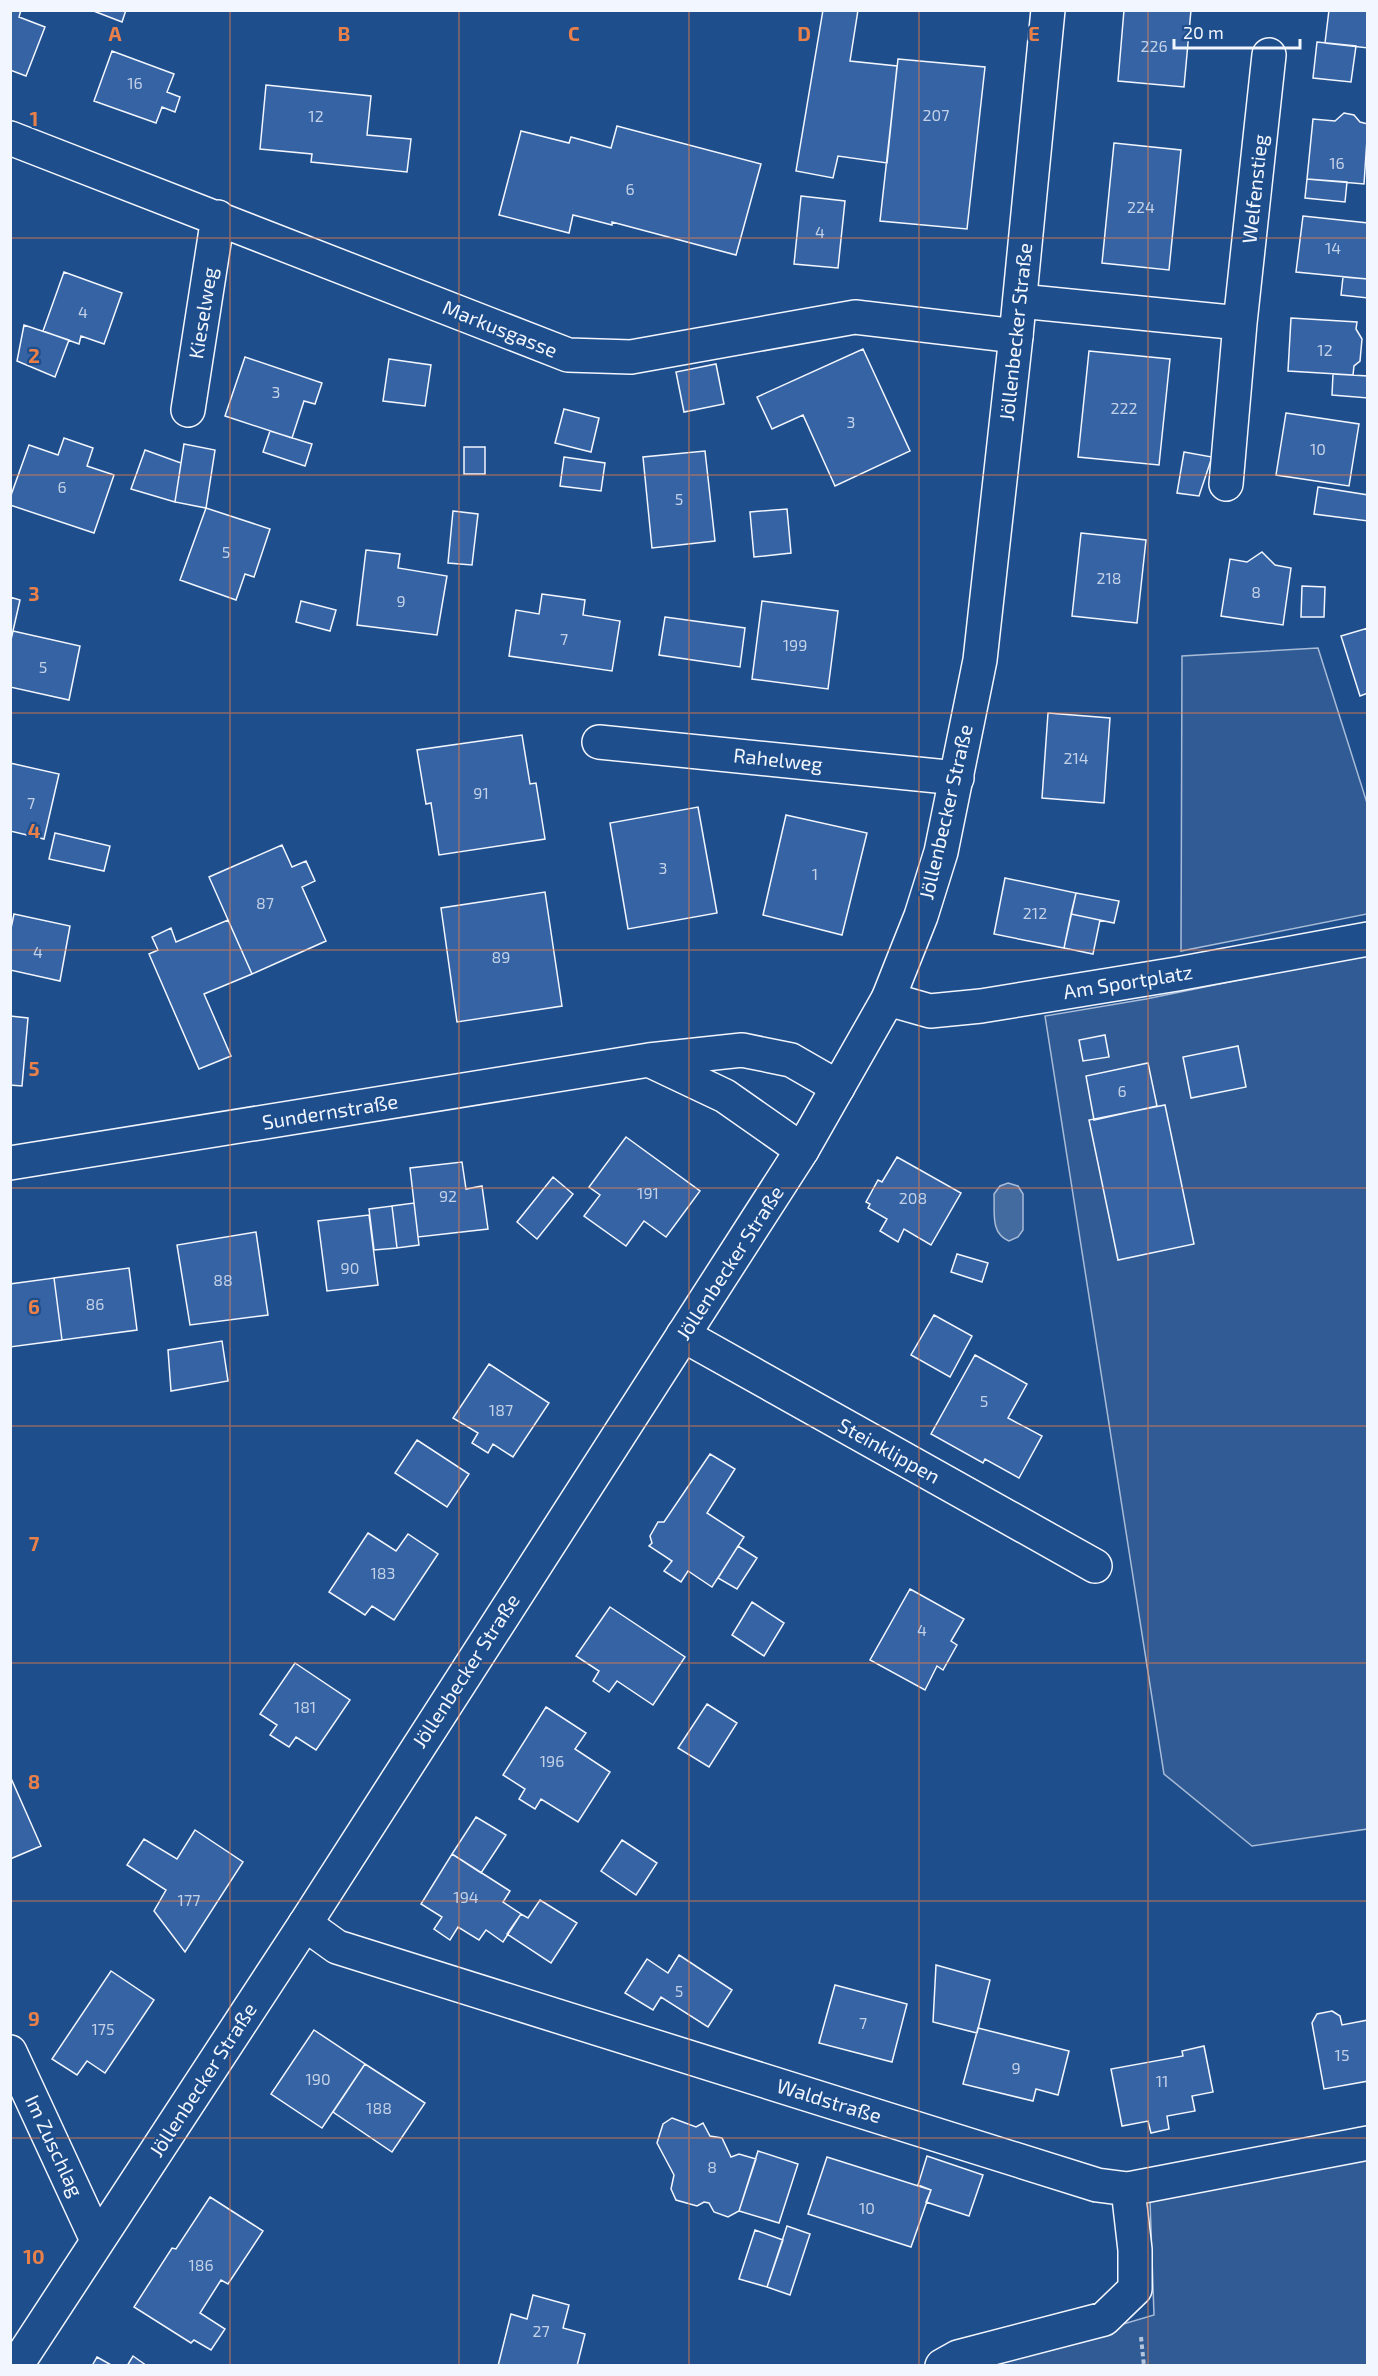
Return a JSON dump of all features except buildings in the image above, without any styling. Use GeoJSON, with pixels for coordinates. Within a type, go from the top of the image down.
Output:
{"type":"FeatureCollection","features":[{"type":"Feature","properties":{"kind":"street","name":"Jöllenbecker Straße"},"geometry":{"type":"LineString","coordinates":[[16,2366],[305,1924],[802,1150],[888,999],[921,915],[941,852],[980,660],[1020,301],[1048,10]]}},
{"type":"Feature","properties":{"kind":"street","name":"Welfenstieg"},"geometry":{"type":"LineString","coordinates":[[1226,484],[1240,323],[1269,55]]}},
{"type":"Feature","properties":{"kind":"street","name":"Markusgasse"},"geometry":{"type":"LineString","coordinates":[[10,138],[568,355],[631,357],[855,317],[1016,336]]}},
{"type":"Feature","properties":{"kind":"street","name":"Kieselweg"},"geometry":{"type":"LineString","coordinates":[[188,410],[218,217]]}},
{"type":"Feature","properties":{"kind":"street"},"geometry":{"type":"LineString","coordinates":[[1020,301],[1240,323]]}},
{"type":"Feature","properties":{"kind":"street","name":"Rahelweg"},"geometry":{"type":"LineString","coordinates":[[599,742],[957,778]]}},
{"type":"Feature","properties":{"kind":"street","name":"Am Sportplatz"},"geometry":{"type":"LineString","coordinates":[[888,999],[930,1011],[981,1006],[1177,974],[1368,939]]}},
{"type":"Feature","properties":{"kind":"street","name":"Sundernstraße"},"geometry":{"type":"LineString","coordinates":[[10,1163],[649,1060],[742,1050],[791,1060],[838,1087]]}},
{"type":"Feature","properties":{"kind":"street"},"geometry":{"type":"LineString","coordinates":[[649,1060],[725,1096],[802,1150]]}},
{"type":"Feature","properties":{"kind":"street","name":"Steinklippen"},"geometry":{"type":"LineString","coordinates":[[683,1335],[1095,1566]]}},
{"type":"Feature","properties":{"kind":"street","name":"Waldstraße"},"geometry":{"type":"LineString","coordinates":[[305,1924],[338,1947],[1097,2185],[1128,2188],[1368,2143]]}},
{"type":"Feature","properties":{"kind":"street","name":"Im Zuschlag"},"geometry":{"type":"LineString","coordinates":[[10,2052],[97,2240]]}},
{"type":"Feature","properties":{"kind":"street"},"geometry":{"type":"LineString","coordinates":[[942,2366],[958,2357],[1104,2319],[1135,2289],[1135,2250],[1128,2188]]}},
{"type":"Feature","properties":{"kind":"shaded area"},"geometry":{"type":"Polygon","coordinates":[[[1318,648],[1367,803],[1367,914],[1181,951],[1182,656],[1318,648]]]}},
{"type":"Feature","properties":{"kind":"shaded area"},"geometry":{"type":"Polygon","coordinates":[[[1367,954],[1367,1829],[1252,1846],[1164,1774],[1045,1016],[1146,999],[1367,954]]]}},
{"type":"Feature","properties":{"kind":"shaded area"},"geometry":{"type":"Polygon","coordinates":[[[1008,1183],[1018,1186],[1023,1194],[1023,1230],[1018,1237],[1009,1241],[996,1228],[994,1215],[994,1194],[1000,1186],[1008,1183]]]}},
{"type":"Feature","properties":{"kind":"shaded area"},"geometry":{"type":"Polygon","coordinates":[[[1367,2159],[1367,2365],[981,2366],[1154,2315],[1150,2200],[1367,2159]]]}}]}
